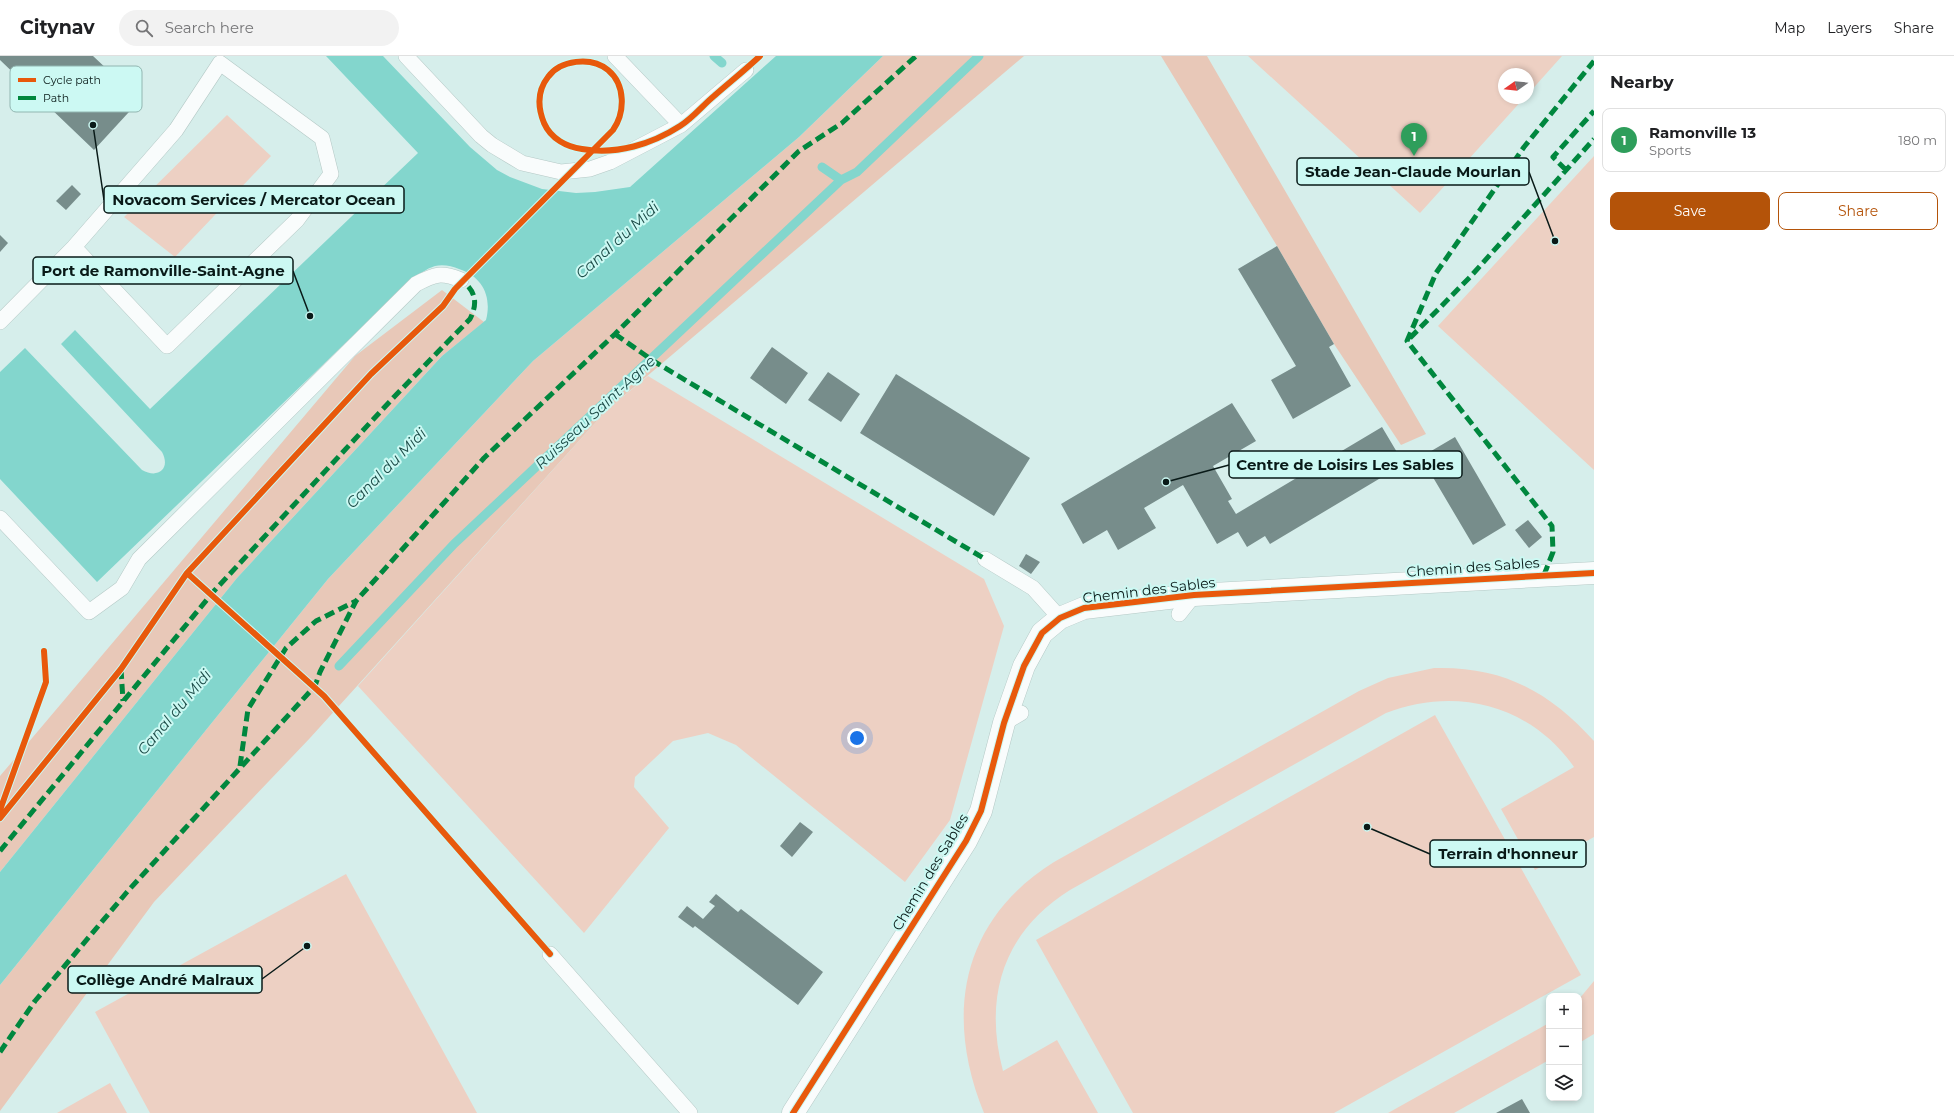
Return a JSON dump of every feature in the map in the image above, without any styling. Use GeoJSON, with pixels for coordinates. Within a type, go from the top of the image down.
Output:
{"type":"FeatureCollection","features":[{"type":"Feature","properties":{"kind":"street","name":"Chemin des Sables"},"geometry":{"type":"LineString","coordinates":[[793,1113],[966,841],[981,811],[1012,718],[1024,666],[1042,633],[1060,618],[1084,608],[1194,595],[1259,591],[1440,575],[1594,573]]}},
{"type":"Feature","properties":{"kind":"lane"},"geometry":{"type":"LineString","coordinates":[[406,56],[481,136],[492,145],[522,163],[561,172],[590,169],[610,162],[650,143],[682,125],[717,93],[746,70]]}},
{"type":"Feature","properties":{"kind":"lane"},"geometry":{"type":"LineString","coordinates":[[615,56],[682,125]]}},
{"type":"Feature","properties":{"kind":"lane"},"geometry":{"type":"LineString","coordinates":[[0,322],[74,247],[176,130],[218,58],[322,138],[331,174],[297,220],[167,346],[74,247]]}},
{"type":"Feature","properties":{"kind":"lane"},"geometry":{"type":"LineString","coordinates":[[0,518],[89,612],[122,588],[139,559],[416,284],[438,274],[461,280]]}},
{"type":"Feature","properties":{"kind":"lane"},"geometry":{"type":"LineString","coordinates":[[985,559],[1033,588],[1060,618]]}},
{"type":"Feature","properties":{"kind":"lane"},"geometry":{"type":"LineString","coordinates":[[1259,591],[1282,579]]}},
{"type":"Feature","properties":{"kind":"lane"},"geometry":{"type":"LineString","coordinates":[[1179,614],[1194,595]]}},
{"type":"Feature","properties":{"kind":"lane"},"geometry":{"type":"LineString","coordinates":[[550,954],[690,1113]]}},
{"type":"Feature","properties":{"kind":"shaded area"},"geometry":{"type":"Polygon","coordinates":[[[883,56],[1024,56],[606,411],[310,738],[154,902],[0,1111],[0,985],[328,579],[533,361],[799,137],[883,56]]]}},
{"type":"Feature","properties":{"kind":"shaded area"},"geometry":{"type":"Polygon","coordinates":[[[1161,56],[1207,56],[1426,434],[1401,445],[1334,344],[1277,246],[1161,56]]]}},
{"type":"Feature","properties":{"kind":"shaded area"},"geometry":{"type":"Polygon","coordinates":[[[1248,56],[1562,56],[1534,87],[1534,68],[1498,68],[1498,104],[1519,104],[1420,213],[1248,56]]]}},
{"type":"Feature","properties":{"kind":"shaded area"},"geometry":{"type":"Polygon","coordinates":[[[227,115],[271,156],[175,257],[124,217],[227,115]]]}},
{"type":"Feature","properties":{"kind":"shaded area"},"geometry":{"type":"Polygon","coordinates":[[[1594,156],[1594,470],[1438,326],[1594,156]]]}},
{"type":"Feature","properties":{"kind":"shaded area"},"geometry":{"type":"Polygon","coordinates":[[[442,290],[484,322],[442,356],[237,578],[0,872],[0,776],[355,356],[442,290]]]}},
{"type":"Feature","properties":{"kind":"shaded area"},"geometry":{"type":"Polygon","coordinates":[[[648,376],[984,579],[1004,626],[950,820],[905,882],[736,745],[708,733],[673,741],[635,777],[634,787],[669,828],[584,933],[358,686],[606,411],[648,376]]]}},
{"type":"Feature","properties":{"kind":"shaded area"},"geometry":{"type":"Polygon","coordinates":[[[1434,668],[1459,669],[1503,677],[1542,695],[1577,723],[1594,741],[1594,837],[1535,870],[1501,809],[1574,767],[1556,746],[1536,729],[1514,716],[1490,707],[1465,702],[1439,701],[1412,705],[1386,713],[1070,890],[1047,906],[1029,925],[1015,946],[1004,968],[998,992],[996,1017],[997,1043],[1003,1071],[1057,1040],[1098,1113],[984,1113],[972,1076],[965,1041],[964,1006],[969,972],[980,941],[998,912],[1023,885],[1054,862],[1359,691],[1388,678],[1434,668]]]}},
{"type":"Feature","properties":{"kind":"shaded area"},"geometry":{"type":"Polygon","coordinates":[[[1435,715],[1581,975],[1549,993],[1546,993],[1546,995],[1334,1113],[1133,1113],[1036,940],[1435,715]]]}},
{"type":"Feature","properties":{"kind":"shaded area"},"geometry":{"type":"Polygon","coordinates":[[[346,874],[477,1113],[150,1113],[95,1012],[346,874]]]}},
{"type":"Feature","properties":{"kind":"shaded area"},"geometry":{"type":"Polygon","coordinates":[[[1594,981],[1594,1034],[1582,1041],[1582,1029],[1582,995],[1594,981]]]}},
{"type":"Feature","properties":{"kind":"shaded area"},"geometry":{"type":"Polygon","coordinates":[[[1546,1025],[1546,1062],[1454,1113],[1388,1113],[1546,1025]]]}},
{"type":"Feature","properties":{"kind":"shaded area"},"geometry":{"type":"Polygon","coordinates":[[[110,1083],[127,1113],[57,1113],[110,1083]]]}},
{"type":"Feature","properties":{"kind":"water","name":"Canal du Midi"},"geometry":{"type":"Polygon","coordinates":[[[326,56],[383,56],[470,147],[497,170],[510,177],[542,189],[576,193],[630,187],[776,56],[883,56],[799,137],[533,361],[328,579],[0,985],[0,872],[237,578],[442,356],[486,320],[488,303],[484,289],[474,277],[467,273],[450,266],[438,265],[411,280],[97,582],[0,479],[0,372],[25,348],[142,470],[148,473],[158,473],[161,471],[164,468],[165,463],[162,452],[61,344],[75,330],[150,409],[418,153],[326,56]]]}},
{"type":"Feature","properties":{"kind":"building"},"geometry":{"type":"Polygon","coordinates":[[[0,56],[93,56],[104,66],[10,66],[10,70],[0,60],[0,56]]]}},
{"type":"Feature","properties":{"kind":"building"},"geometry":{"type":"Polygon","coordinates":[[[54,112],[129,112],[94,150],[54,112]]]}},
{"type":"Feature","properties":{"kind":"building"},"geometry":{"type":"Polygon","coordinates":[[[72,185],[81,194],[66,210],[56,201],[72,185]]]}},
{"type":"Feature","properties":{"kind":"building"},"geometry":{"type":"Polygon","coordinates":[[[0,235],[8,243],[0,252],[0,235]]]}},
{"type":"Feature","properties":{"kind":"building"},"geometry":{"type":"Polygon","coordinates":[[[1277,246],[1334,344],[1329,347],[1351,386],[1293,419],[1271,380],[1296,366],[1238,269],[1277,246]]]}},
{"type":"Feature","properties":{"kind":"building"},"geometry":{"type":"Polygon","coordinates":[[[772,347],[808,373],[786,404],[750,378],[772,347]]]}},
{"type":"Feature","properties":{"kind":"building"},"geometry":{"type":"Polygon","coordinates":[[[828,372],[860,394],[841,422],[808,400],[828,372]]]}},
{"type":"Feature","properties":{"kind":"building"},"geometry":{"type":"Polygon","coordinates":[[[896,374],[1030,458],[994,516],[860,433],[896,374]]]}},
{"type":"Feature","properties":{"kind":"building"},"geometry":{"type":"Polygon","coordinates":[[[1232,403],[1256,441],[1213,466],[1232,499],[1228,501],[1236,514],[1382,427],[1404,464],[1270,544],[1265,536],[1247,547],[1238,532],[1217,544],[1183,485],[1144,508],[1156,528],[1118,550],[1107,530],[1083,544],[1061,504],[1232,403]]]}},
{"type":"Feature","properties":{"kind":"building"},"geometry":{"type":"Polygon","coordinates":[[[1455,437],[1506,525],[1473,545],[1421,457],[1455,437]]]}},
{"type":"Feature","properties":{"kind":"building"},"geometry":{"type":"Polygon","coordinates":[[[1528,520],[1542,537],[1529,548],[1515,530],[1528,520]]]}},
{"type":"Feature","properties":{"kind":"building"},"geometry":{"type":"Polygon","coordinates":[[[1026,554],[1040,562],[1031,574],[1019,566],[1026,554]]]}},
{"type":"Feature","properties":{"kind":"building"},"geometry":{"type":"Polygon","coordinates":[[[800,822],[813,832],[792,857],[780,846],[800,822]]]}},
{"type":"Feature","properties":{"kind":"building"},"geometry":{"type":"Polygon","coordinates":[[[716,894],[738,912],[741,909],[823,972],[798,1005],[695,926],[693,928],[678,917],[687,906],[703,919],[715,906],[709,902],[716,894]]]}},
{"type":"Feature","properties":{"kind":"building"},"geometry":{"type":"Polygon","coordinates":[[[1522,1099],[1530,1113],[1496,1113],[1522,1099]]]}},
{"type":"Feature","properties":{"kind":"waterway"},"geometry":{"type":"LineString","coordinates":[[714,56],[722,63]]}},
{"type":"Feature","properties":{"kind":"waterway"},"geometry":{"type":"LineString","coordinates":[[841,180],[857,172],[979,56]]}},
{"type":"Feature","properties":{"kind":"waterway","name":"Ruisseau Saint-Agne"},"geometry":{"type":"LineString","coordinates":[[339,666],[454,544],[841,180],[822,167]]}},
{"type":"Feature","properties":{"kind":"marked path"},"geometry":{"type":"LineString","coordinates":[[0,1052],[35,1001],[127,892],[315,686],[320,672],[356,601],[484,458],[615,334],[799,151],[842,123],[916,56]]}},
{"type":"Feature","properties":{"kind":"marked path"},"geometry":{"type":"LineString","coordinates":[[1544,575],[1553,552],[1552,526],[1407,341],[1436,273],[1524,147],[1594,61]]}},
{"type":"Feature","properties":{"kind":"marked path"},"geometry":{"type":"LineString","coordinates":[[1566,170],[1553,157],[1594,111]]}},
{"type":"Feature","properties":{"kind":"marked path"},"geometry":{"type":"LineString","coordinates":[[1410,338],[1471,276],[1594,139]]}},
{"type":"Feature","properties":{"kind":"marked path"},"geometry":{"type":"LineString","coordinates":[[0,851],[214,591],[394,397],[470,319],[475,303],[473,293],[461,280]]}},
{"type":"Feature","properties":{"kind":"marked path"},"geometry":{"type":"LineString","coordinates":[[615,334],[655,362],[985,559]]}},
{"type":"Feature","properties":{"kind":"marked path"},"geometry":{"type":"LineString","coordinates":[[240,766],[248,709],[286,648],[316,621],[356,601]]}},
{"type":"Feature","properties":{"kind":"marked path"},"geometry":{"type":"LineString","coordinates":[[121,669],[123,701]]}},
{"type":"Feature","properties":{"kind":"cycle path"},"geometry":{"type":"LineString","coordinates":[[0,818],[121,669],[187,573],[371,374],[443,306],[455,289],[613,130],[620,116],[622,99],[618,83],[608,70],[593,63],[576,62],[553,71],[544,82],[540,94],[542,117],[547,129],[555,138],[565,144],[582,149],[595,150],[608,150],[621,149],[646,143],[680,126],[760,56]]}},
{"type":"Feature","properties":{"kind":"cycle path"},"geometry":{"type":"LineString","coordinates":[[187,573],[324,696],[550,954]]}},
{"type":"Feature","properties":{"kind":"cycle path"},"geometry":{"type":"LineString","coordinates":[[793,1113],[966,841],[981,811],[1004,723],[1024,666],[1042,633],[1060,618],[1084,608],[1194,595],[1594,573]]}},
{"type":"Feature","properties":{"kind":"cycle path"},"geometry":{"type":"LineString","coordinates":[[0,810],[46,682],[44,651]]}},
{"type":"Feature","properties":{"kind":"place","name":"Novacom Services / Mercator Ocean"},"geometry":{"type":"Point","coordinates":[93,125]}},
{"type":"Feature","properties":{"kind":"place","name":"Ramonville 13"},"geometry":{"type":"Point","coordinates":[1414,156]}},
{"type":"Feature","properties":{"kind":"place","name":"Stade Jean-Claude Mourlan"},"geometry":{"type":"Point","coordinates":[1555,241]}},
{"type":"Feature","properties":{"kind":"place","name":"Port de Ramonville-Saint-Agne"},"geometry":{"type":"Point","coordinates":[310,316]}},
{"type":"Feature","properties":{"kind":"place","name":"Centre de Loisirs Les Sables"},"geometry":{"type":"Point","coordinates":[1166,482]}},
{"type":"Feature","properties":{"kind":"place","name":"Terrain d'honneur"},"geometry":{"type":"Point","coordinates":[1367,827]}},
{"type":"Feature","properties":{"kind":"place","name":"Collège André Malraux"},"geometry":{"type":"Point","coordinates":[307,946]}}]}
